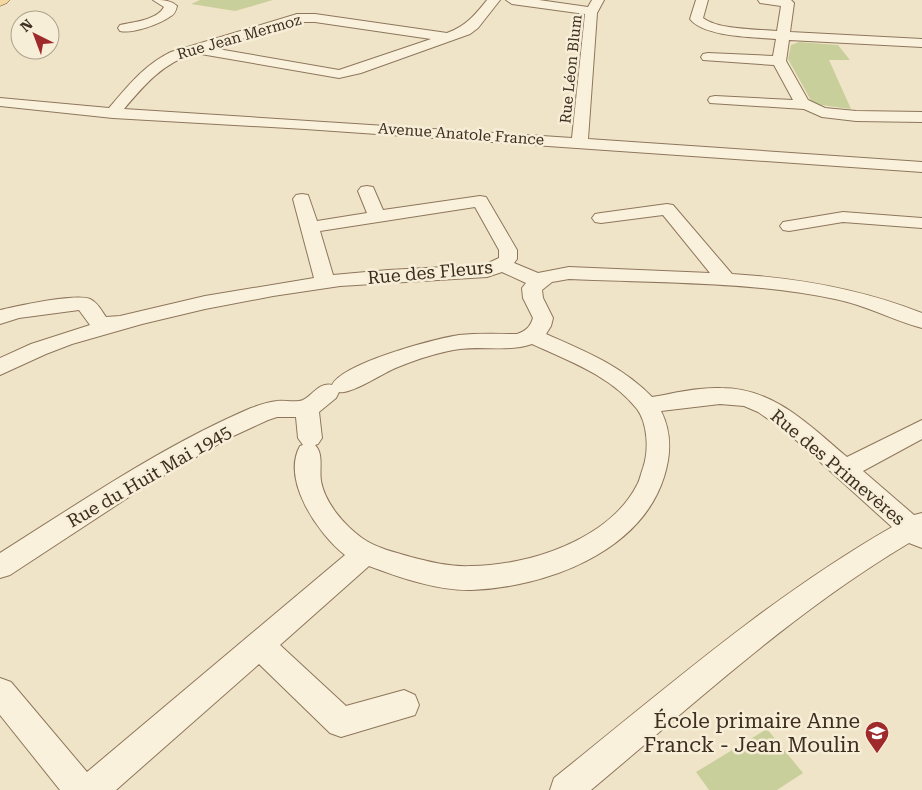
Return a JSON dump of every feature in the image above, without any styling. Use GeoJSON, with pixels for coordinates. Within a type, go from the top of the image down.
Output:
{"type":"FeatureCollection","features":[{"type":"Feature","properties":{"kind":"street"},"geometry":{"type":"LineString","coordinates":[[125,28],[148,23],[168,13],[171,6],[159,0]]}},
{"type":"Feature","properties":{"kind":"street"},"geometry":{"type":"LineString","coordinates":[[194,50],[339,74],[356,70],[469,28],[494,0]]}},
{"type":"Feature","properties":{"kind":"street"},"geometry":{"type":"LineString","coordinates":[[512,0],[595,5]]}},
{"type":"Feature","properties":{"kind":"street"},"geometry":{"type":"LineString","coordinates":[[702,0],[696,18],[704,25],[716,28],[783,36],[922,43]]}},
{"type":"Feature","properties":{"kind":"street"},"geometry":{"type":"LineString","coordinates":[[764,0],[788,3],[779,61],[799,99],[805,105]]}},
{"type":"Feature","properties":{"kind":"street","name":"Rue Léon Blum"},"geometry":{"type":"LineString","coordinates":[[580,142],[595,5]]}},
{"type":"Feature","properties":{"kind":"street","name":"Rue Jean Mermoz"},"geometry":{"type":"LineString","coordinates":[[113,113],[154,66],[167,59],[304,17],[447,37]]}},
{"type":"Feature","properties":{"kind":"street"},"geometry":{"type":"LineString","coordinates":[[708,57],[779,61]]}},
{"type":"Feature","properties":{"kind":"street"},"geometry":{"type":"LineString","coordinates":[[715,100],[805,105],[826,113],[860,117],[922,116]]}},
{"type":"Feature","properties":{"kind":"street","name":"Avenue Anatole France"},"geometry":{"type":"LineString","coordinates":[[0,102],[113,113],[580,142],[922,167]]}},
{"type":"Feature","properties":{"kind":"street"},"geometry":{"type":"LineString","coordinates":[[367,191],[377,217]]}},
{"type":"Feature","properties":{"kind":"street"},"geometry":{"type":"LineString","coordinates":[[302,198],[325,283]]}},
{"type":"Feature","properties":{"kind":"street"},"geometry":{"type":"LineString","coordinates":[[310,227],[480,201],[508,250],[508,259],[502,265]]}},
{"type":"Feature","properties":{"kind":"street"},"geometry":{"type":"LineString","coordinates":[[601,218],[667,209],[726,280]]}},
{"type":"Feature","properties":{"kind":"street"},"geometry":{"type":"LineString","coordinates":[[789,226],[843,217],[922,222]]}},
{"type":"Feature","properties":{"kind":"street","name":"Rue des Fleurs"},"geometry":{"type":"LineString","coordinates":[[5,363],[48,345],[123,322],[214,301],[325,283],[393,276],[487,271],[502,265],[539,281]]}},
{"type":"Feature","properties":{"kind":"street"},"geometry":{"type":"LineString","coordinates":[[533,336],[613,376],[646,406],[653,418],[658,446],[656,468],[648,490],[634,511],[605,536],[585,547],[546,565],[496,576],[471,578],[425,572],[366,552],[350,543],[334,527],[315,498],[307,472],[309,445],[306,409],[335,388],[385,363],[434,347],[477,341],[519,341],[533,336],[542,326],[543,318],[532,293],[532,288],[539,281],[551,275],[569,273],[726,280],[806,286],[856,297],[922,321]]}},
{"type":"Feature","properties":{"kind":"street"},"geometry":{"type":"LineString","coordinates":[[0,316],[72,303],[87,305],[97,320],[102,323],[123,322]]}},
{"type":"Feature","properties":{"kind":"street"},"geometry":{"type":"LineString","coordinates":[[884,306],[922,312]]}},
{"type":"Feature","properties":{"kind":"street"},"geometry":{"type":"LineString","coordinates":[[74,337],[88,329],[93,312]]}},
{"type":"Feature","properties":{"kind":"street","name":"Rue des Primevères"},"geometry":{"type":"LineString","coordinates":[[646,406],[716,396],[745,398],[770,408],[787,419],[918,530]]}},
{"type":"Feature","properties":{"kind":"street","name":"Rue du Huit Mai 1945"},"geometry":{"type":"LineString","coordinates":[[0,567],[132,482],[221,432],[261,414],[277,410],[306,409]]}},
{"type":"Feature","properties":{"kind":"street"},"geometry":{"type":"LineString","coordinates":[[844,469],[922,429]]}},
{"type":"Feature","properties":{"kind":"street"},"geometry":{"type":"LineString","coordinates":[[566,790],[780,614],[852,564],[918,530]]}},
{"type":"Feature","properties":{"kind":"street"},"geometry":{"type":"LineString","coordinates":[[91,790],[366,552]]}},
{"type":"Feature","properties":{"kind":"street"},"geometry":{"type":"LineString","coordinates":[[259,645],[341,722],[404,705]]}},
{"type":"Feature","properties":{"kind":"street"},"geometry":{"type":"LineString","coordinates":[[0,692],[81,790]]}},
{"type":"Feature","properties":{"kind":"green space"},"geometry":{"type":"Polygon","coordinates":[[[200,0],[273,0],[235,11],[191,4],[200,0]]]}},
{"type":"Feature","properties":{"kind":"green space"},"geometry":{"type":"Polygon","coordinates":[[[799,42],[838,45],[850,60],[829,60],[851,109],[813,104],[788,59],[791,45],[799,42]]]}},
{"type":"Feature","properties":{"kind":"green space"},"geometry":{"type":"Polygon","coordinates":[[[767,729],[803,773],[777,790],[709,790],[696,772],[767,729]]]}},
{"type":"Feature","properties":{"kind":"place","name":"École primaire Anne Franck - Jean Moulin"},"geometry":{"type":"Point","coordinates":[877,754]}}]}
